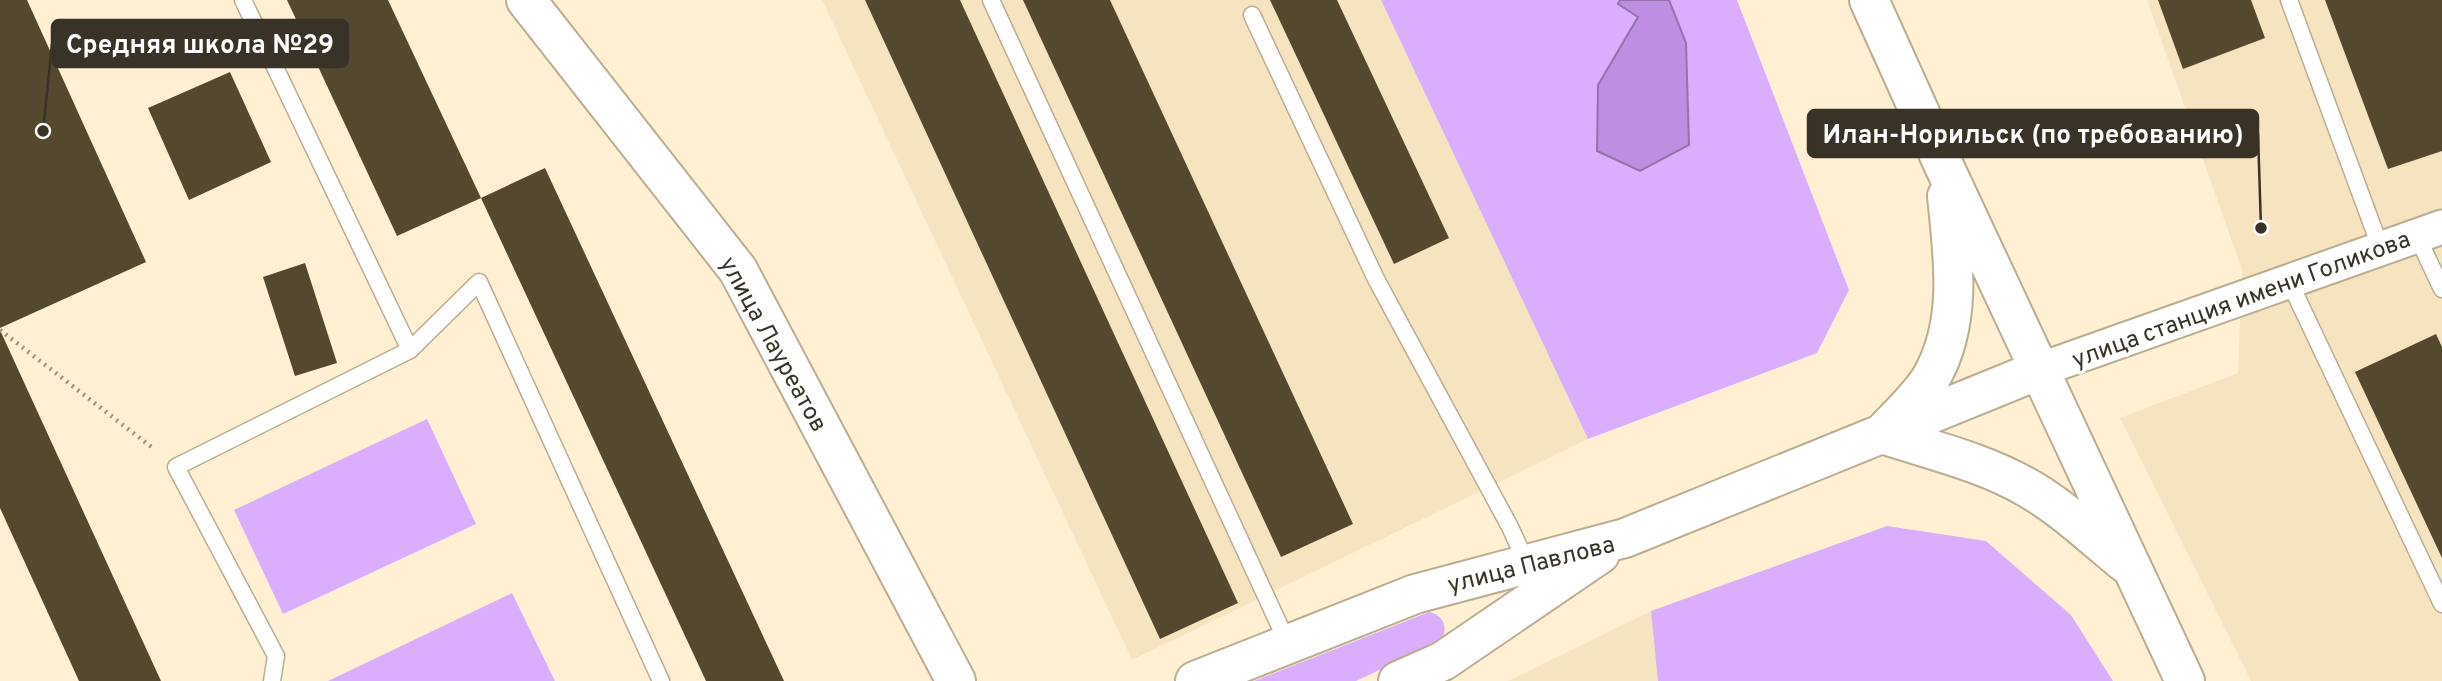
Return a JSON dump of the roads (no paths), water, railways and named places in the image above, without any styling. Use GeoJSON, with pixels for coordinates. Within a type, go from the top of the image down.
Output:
{"type":"FeatureCollection","features":[{"type":"Feature","properties":{"kind":"street","name":"улица Лауреатов"},"geometry":{"type":"LineString","coordinates":[[526,0],[738,270],[956,681]]}},
{"type":"Feature","properties":{"kind":"street"},"geometry":{"type":"LineString","coordinates":[[1869,0],[2185,681]]}},
{"type":"Feature","properties":{"kind":"street"},"geometry":{"type":"LineString","coordinates":[[1882,434],[1931,377],[1947,339],[1955,280],[1944,166]]}},
{"type":"Feature","properties":{"kind":"street","name":"улица станция имени Голикова"},"geometry":{"type":"LineString","coordinates":[[2039,370],[2429,232]]}},
{"type":"Feature","properties":{"kind":"street"},"geometry":{"type":"LineString","coordinates":[[1625,538],[2039,370]]}},
{"type":"Feature","properties":{"kind":"street"},"geometry":{"type":"LineString","coordinates":[[1882,434],[1987,468],[2028,488],[2070,518],[2133,570]]}},
{"type":"Feature","properties":{"kind":"street","name":"улица Павлова"},"geometry":{"type":"LineString","coordinates":[[1195,681],[1415,594],[1625,538]]}},
{"type":"Feature","properties":{"kind":"street","name":"улица Павлова"},"geometry":{"type":"LineString","coordinates":[[1398,681],[1443,661],[1625,538]]}},
{"type":"Feature","properties":{"kind":"lane"},"geometry":{"type":"LineString","coordinates":[[243,0],[410,350]]}},
{"type":"Feature","properties":{"kind":"lane"},"geometry":{"type":"LineString","coordinates":[[991,0],[1288,644]]}},
{"type":"Feature","properties":{"kind":"lane"},"geometry":{"type":"LineString","coordinates":[[2288,0],[2381,249]]}},
{"type":"Feature","properties":{"kind":"lane"},"geometry":{"type":"LineString","coordinates":[[1252,15],[1376,279],[1510,527],[1527,564]]}},
{"type":"Feature","properties":{"kind":"lane"},"geometry":{"type":"LineString","coordinates":[[2429,232],[2442,289]]}},
{"type":"Feature","properties":{"kind":"lane"},"geometry":{"type":"LineString","coordinates":[[272,681],[276,656],[176,467],[410,350],[479,282],[661,681]]}},
{"type":"Feature","properties":{"kind":"lane"},"geometry":{"type":"LineString","coordinates":[[2289,282],[2442,604]]}},
{"type":"Feature","properties":{"kind":"place","name":"Средняя школа №29"},"geometry":{"type":"Point","coordinates":[43,131]}},
{"type":"Feature","properties":{"kind":"place","name":"Илан-Норильск (по требованию)"},"geometry":{"type":"Point","coordinates":[2261,228]}}]}
